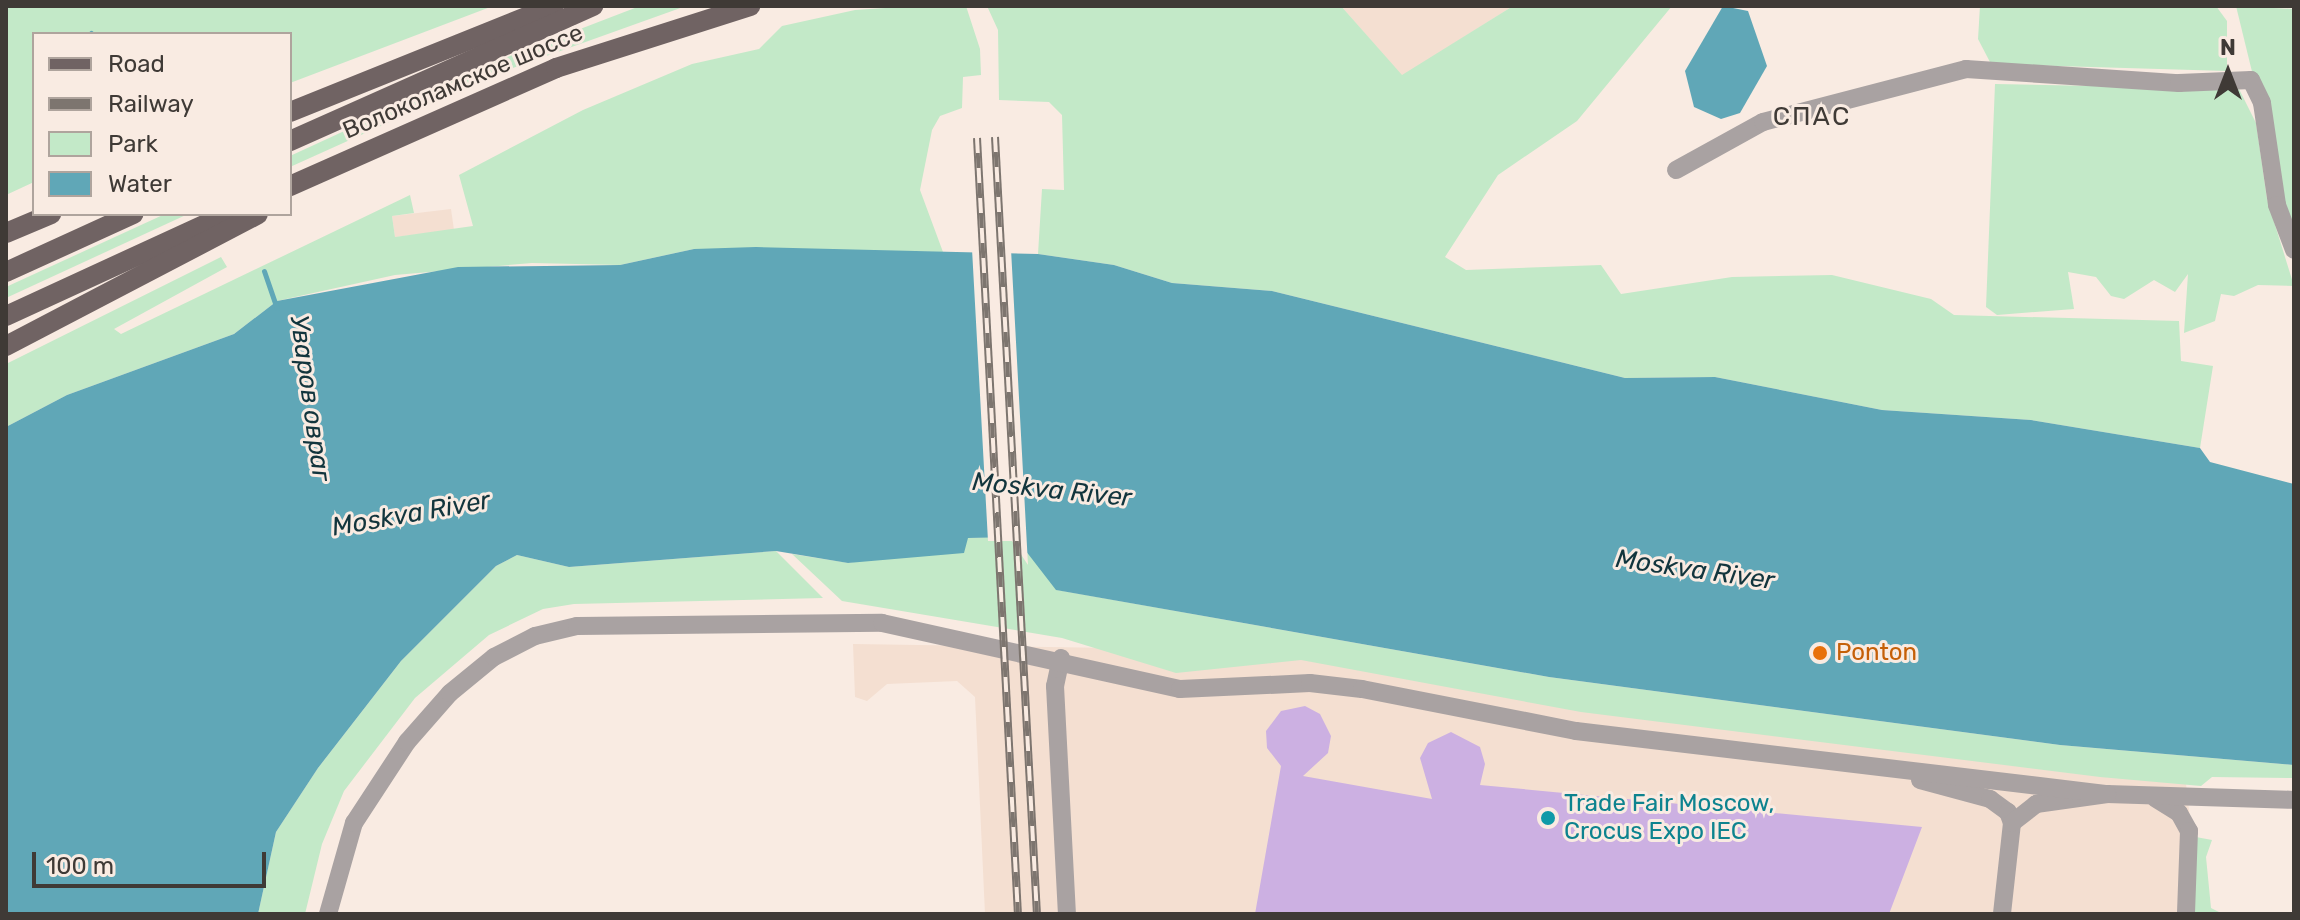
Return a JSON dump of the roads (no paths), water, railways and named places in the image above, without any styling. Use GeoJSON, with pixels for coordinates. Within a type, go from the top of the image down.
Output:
{"type":"FeatureCollection","features":[{"type":"Feature","properties":{"kind":"main road","name":"Волоколамское шоссе"},"geometry":{"type":"LineString","coordinates":[[292,111],[554,6]]}},
{"type":"Feature","properties":{"kind":"main road","name":"Волоколамское шоссе"},"geometry":{"type":"LineString","coordinates":[[292,140],[593,6]]}},
{"type":"Feature","properties":{"kind":"main road","name":"Волоколамское шоссе"},"geometry":{"type":"LineString","coordinates":[[292,185],[556,68],[750,6]]}},
{"type":"Feature","properties":{"kind":"main road"},"geometry":{"type":"LineString","coordinates":[[292,191],[312,176]]}},
{"type":"Feature","properties":{"kind":"main road"},"geometry":{"type":"LineString","coordinates":[[6,233],[46,216]]}},
{"type":"Feature","properties":{"kind":"main road"},"geometry":{"type":"LineString","coordinates":[[6,272],[129,216]]}},
{"type":"Feature","properties":{"kind":"main road"},"geometry":{"type":"LineString","coordinates":[[6,316],[224,216]]}},
{"type":"Feature","properties":{"kind":"main road"},"geometry":{"type":"LineString","coordinates":[[6,346],[254,216]]}},
{"type":"Feature","properties":{"kind":"street"},"geometry":{"type":"LineString","coordinates":[[1676,170],[1763,122],[1966,69],[2179,83],[2251,80],[2262,103],[2277,205],[2294,250]]}},
{"type":"Feature","properties":{"kind":"street"},"geometry":{"type":"LineString","coordinates":[[328,914],[354,823],[377,780],[450,693],[494,657],[535,636],[627,622],[824,620],[882,623],[1061,658],[1180,689],[1310,683],[1576,731],[2107,794],[2155,798],[2294,800]]}},
{"type":"Feature","properties":{"kind":"street"},"geometry":{"type":"LineString","coordinates":[[1061,658],[1055,686],[1067,914]]}},
{"type":"Feature","properties":{"kind":"street"},"geometry":{"type":"LineString","coordinates":[[1881,765],[1990,799],[2012,823]]}},
{"type":"Feature","properties":{"kind":"street"},"geometry":{"type":"LineString","coordinates":[[2002,914],[2012,823],[2036,804],[2107,794]]}},
{"type":"Feature","properties":{"kind":"street"},"geometry":{"type":"LineString","coordinates":[[2155,798],[2179,813],[2189,831],[2186,914]]}},
{"type":"Feature","properties":{"kind":"water"},"geometry":{"type":"Polygon","coordinates":[[[1723,6],[1748,11],[1767,66],[1740,113],[1721,119],[1694,107],[1685,71],[1723,6]]]}},
{"type":"Feature","properties":{"kind":"water","name":"Moskva River"},"geometry":{"type":"Polygon","coordinates":[[[756,247],[1038,254],[1114,265],[1172,283],[1272,291],[1625,378],[1715,377],[1882,410],[2031,420],[2200,448],[2210,462],[2294,484],[2294,765],[2060,745],[1549,677],[1056,590],[1015,537],[968,538],[964,553],[848,563],[776,551],[569,567],[517,555],[496,566],[401,661],[318,768],[276,832],[258,914],[6,914],[6,427],[67,395],[234,334],[277,301],[458,267],[620,265],[694,249],[756,247]]]}},
{"type":"Feature","properties":{"kind":"waterway","name":"Уваров овраг"},"geometry":{"type":"LineString","coordinates":[[264,271],[277,308]]}},
{"type":"Feature","properties":{"kind":"railway"},"geometry":{"type":"LineString","coordinates":[[995,137],[1037,914]]}},
{"type":"Feature","properties":{"kind":"railway"},"geometry":{"type":"LineString","coordinates":[[977,138],[1018,914]]}},
{"type":"Feature","properties":{"kind":"place","name":"Ponton"},"geometry":{"type":"Point","coordinates":[1820,653]}},
{"type":"Feature","properties":{"kind":"place","name":"Trade Fair Moscow, Crocus Expo IEC"},"geometry":{"type":"Point","coordinates":[1548,818]}},
{"type":"Feature","properties":{"kind":"district","name":"СПАС"},"geometry":{"type":"Point","coordinates":[1812,117]}}]}
